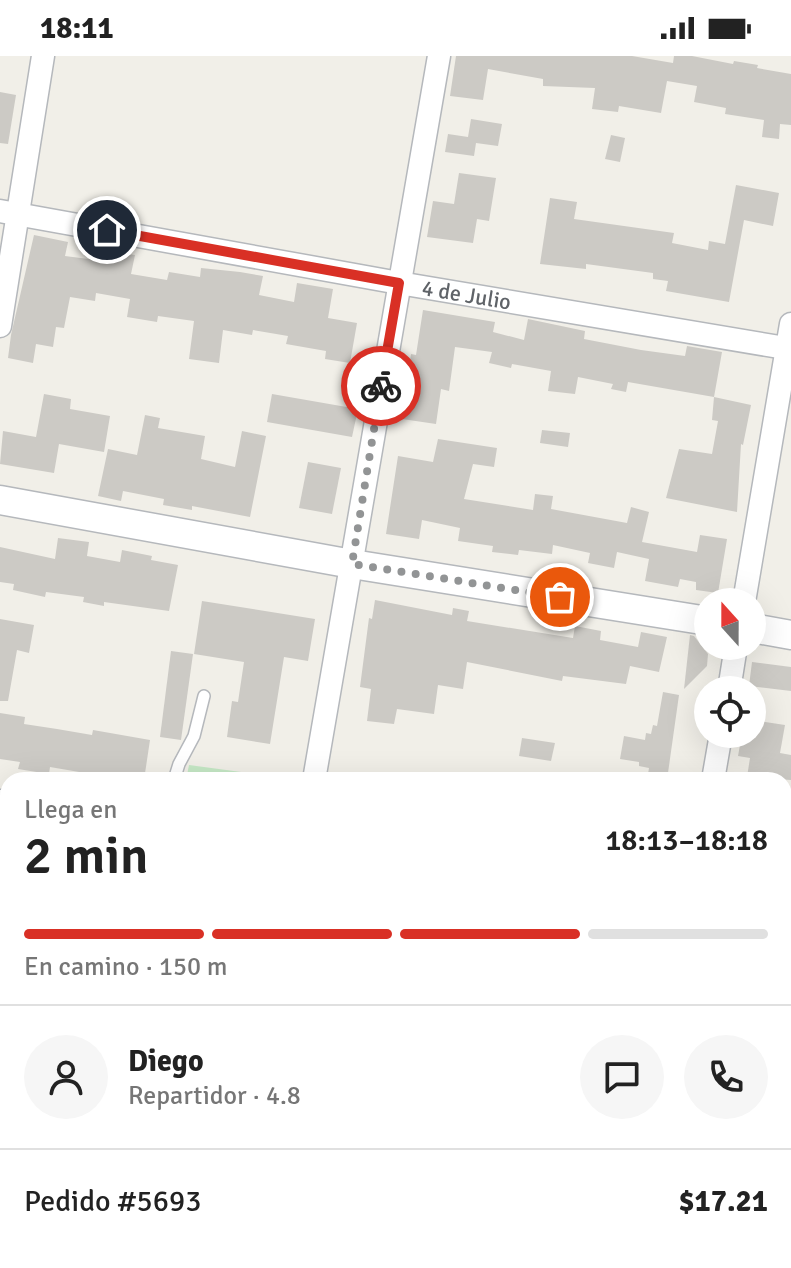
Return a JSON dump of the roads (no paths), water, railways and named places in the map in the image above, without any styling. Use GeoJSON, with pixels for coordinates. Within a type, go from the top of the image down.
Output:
{"type":"FeatureCollection","features":[{"type":"Feature","properties":{"kind":"street"},"geometry":{"type":"LineString","coordinates":[[0,326],[10,212],[43,56]]}},
{"type":"Feature","properties":{"kind":"street"},"geometry":{"type":"LineString","coordinates":[[315,772],[439,56]]}},
{"type":"Feature","properties":{"kind":"street","name":"4 de Julio"},"geometry":{"type":"LineString","coordinates":[[10,212],[399,283],[789,349]]}},
{"type":"Feature","properties":{"kind":"street"},"geometry":{"type":"LineString","coordinates":[[746,588],[791,324]]}},
{"type":"Feature","properties":{"kind":"street"},"geometry":{"type":"LineString","coordinates":[[0,500],[352,564],[694,619]]}},
{"type":"Feature","properties":{"kind":"street"},"geometry":{"type":"LineString","coordinates":[[766,631],[791,635]]}},
{"type":"Feature","properties":{"kind":"street"},"geometry":{"type":"LineString","coordinates":[[714,772],[719,748]]}},
{"type":"Feature","properties":{"kind":"lane"},"geometry":{"type":"LineString","coordinates":[[176,772],[194,736],[204,696]]}}]}
